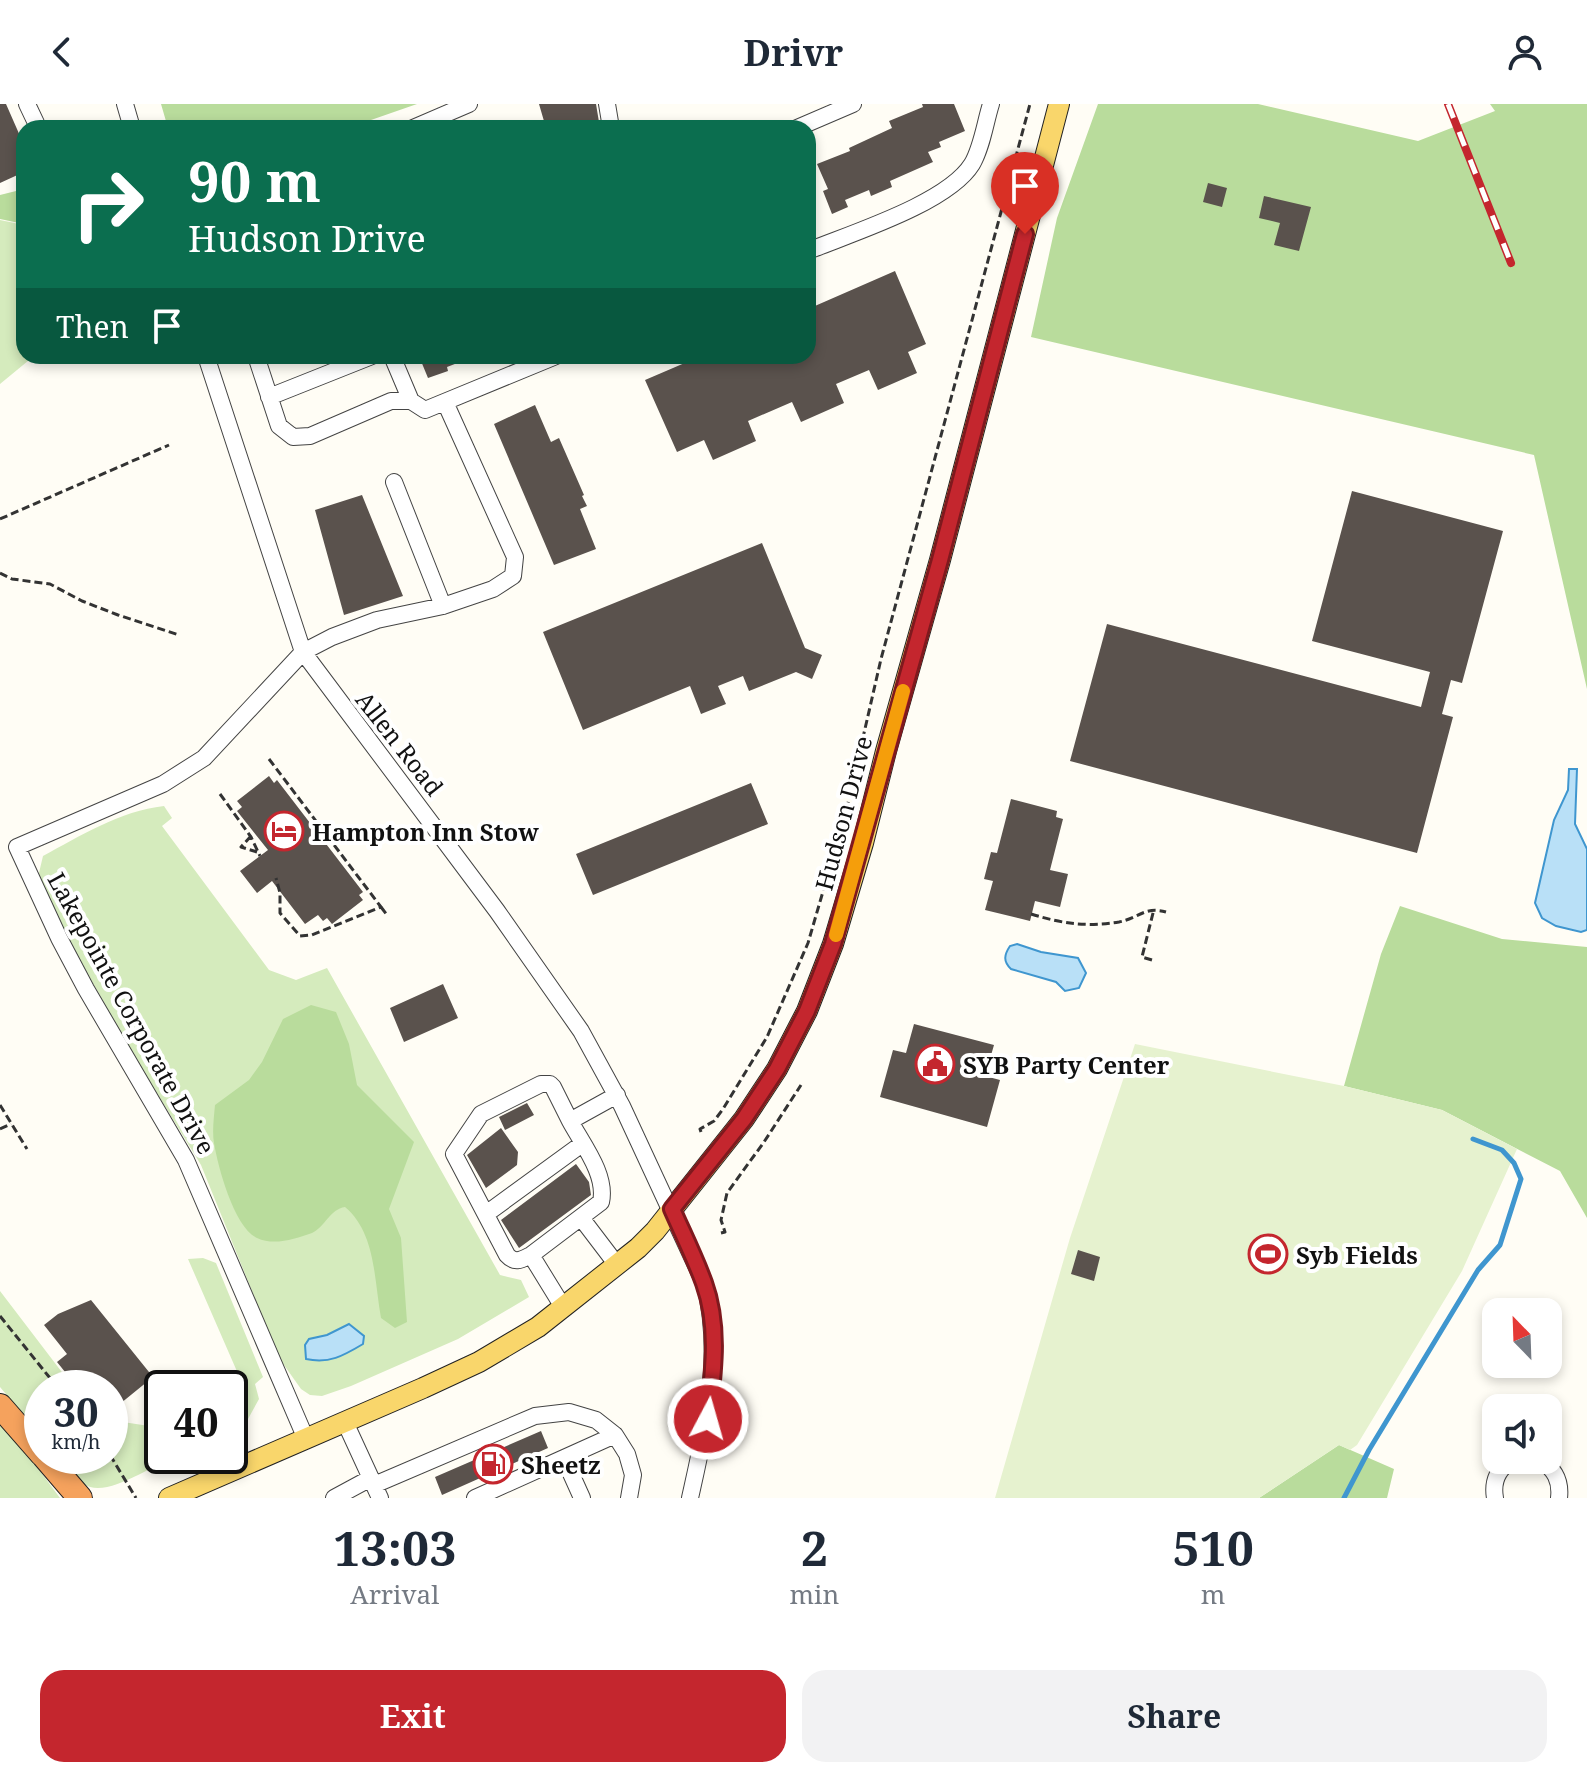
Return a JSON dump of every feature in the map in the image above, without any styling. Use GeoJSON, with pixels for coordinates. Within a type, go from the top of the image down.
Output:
{"type":"FeatureCollection","features":[{"type":"Feature","properties":{"kind":"highway"},"geometry":{"type":"LineString","coordinates":[[0,1406],[24,1433]]}},
{"type":"Feature","properties":{"kind":"highway"},"geometry":{"type":"LineString","coordinates":[[59,1474],[80,1498]]}},
{"type":"Feature","properties":{"kind":"main road","name":"Hudson Drive"},"geometry":{"type":"LineString","coordinates":[[169,1498],[479,1362],[538,1327],[638,1248],[744,1119],[777,1069],[807,1011],[833,944],[940,560],[1059,104]]}},
{"type":"Feature","properties":{"kind":"street"},"geometry":{"type":"LineString","coordinates":[[432,120],[469,104]]}},
{"type":"Feature","properties":{"kind":"street"},"geometry":{"type":"LineString","coordinates":[[816,120],[853,104]]}},
{"type":"Feature","properties":{"kind":"street"},"geometry":{"type":"LineString","coordinates":[[816,243],[937,197],[959,181],[973,162],[991,104]]}},
{"type":"Feature","properties":{"kind":"street","name":"Allen Road"},"geometry":{"type":"LineString","coordinates":[[209,364],[303,652],[549,983],[581,1031],[617,1095],[672,1209]]}},
{"type":"Feature","properties":{"kind":"street"},"geometry":{"type":"LineString","coordinates":[[259,364],[279,426],[293,437],[310,436],[391,401],[411,401],[425,410],[537,364]]}},
{"type":"Feature","properties":{"kind":"street"},"geometry":{"type":"LineString","coordinates":[[269,397],[352,364]]}},
{"type":"Feature","properties":{"kind":"street"},"geometry":{"type":"LineString","coordinates":[[395,364],[411,401]]}},
{"type":"Feature","properties":{"kind":"street"},"geometry":{"type":"LineString","coordinates":[[303,652],[377,620],[443,606],[493,589],[513,576],[515,557],[445,402]]}},
{"type":"Feature","properties":{"kind":"street"},"geometry":{"type":"LineString","coordinates":[[394,482],[443,606]]}},
{"type":"Feature","properties":{"kind":"street","name":"Lakepointe Corporate Drive"},"geometry":{"type":"LineString","coordinates":[[303,652],[204,758],[163,784],[17,847],[86,989],[186,1160],[306,1439]]}},
{"type":"Feature","properties":{"kind":"street"},"geometry":{"type":"LineString","coordinates":[[546,1083],[553,1087],[570,1121],[601,1180],[601,1202],[531,1255],[519,1261],[512,1260],[454,1154],[481,1114],[546,1083]]}},
{"type":"Feature","properties":{"kind":"street"},"geometry":{"type":"LineString","coordinates":[[570,1121],[617,1095]]}},
{"type":"Feature","properties":{"kind":"street"},"geometry":{"type":"LineString","coordinates":[[486,1214],[582,1144]]}},
{"type":"Feature","properties":{"kind":"street"},"geometry":{"type":"LineString","coordinates":[[672,1209],[705,1285],[714,1335],[708,1419],[690,1498]]}},
{"type":"Feature","properties":{"kind":"street"},"geometry":{"type":"LineString","coordinates":[[582,1219],[617,1265]]}},
{"type":"Feature","properties":{"kind":"street"},"geometry":{"type":"LineString","coordinates":[[531,1255],[563,1307]]}},
{"type":"Feature","properties":{"kind":"street"},"geometry":{"type":"LineString","coordinates":[[334,1498],[375,1487],[535,1416],[551,1412],[569,1412],[596,1420],[615,1435],[627,1454],[633,1475],[629,1498]]}},
{"type":"Feature","properties":{"kind":"street"},"geometry":{"type":"LineString","coordinates":[[345,1422],[375,1487]]}},
{"type":"Feature","properties":{"kind":"street"},"geometry":{"type":"LineString","coordinates":[[475,1498],[615,1435]]}},
{"type":"Feature","properties":{"kind":"street"},"geometry":{"type":"LineString","coordinates":[[564,1458],[582,1498]]}},
{"type":"Feature","properties":{"kind":"street"},"geometry":{"type":"LineString","coordinates":[[1495,1498],[1494,1485],[1499,1474]]}},
{"type":"Feature","properties":{"kind":"street"},"geometry":{"type":"LineString","coordinates":[[1556,1474],[1560,1484],[1559,1498]]}},
{"type":"Feature","properties":{"kind":"path"},"geometry":{"type":"LineString","coordinates":[[701,1132],[700,1129],[714,1121],[723,1109],[767,1037],[808,943],[845,816],[881,659],[1030,104]]}},
{"type":"Feature","properties":{"kind":"path"},"geometry":{"type":"LineString","coordinates":[[0,519],[169,445]]}},
{"type":"Feature","properties":{"kind":"path"},"geometry":{"type":"LineString","coordinates":[[0,573],[12,579],[50,584],[82,601],[179,635]]}},
{"type":"Feature","properties":{"kind":"path"},"geometry":{"type":"LineString","coordinates":[[269,759],[387,915]]}},
{"type":"Feature","properties":{"kind":"path"},"geometry":{"type":"LineString","coordinates":[[220,794],[251,836],[258,854],[241,847],[251,836]]}},
{"type":"Feature","properties":{"kind":"path"},"geometry":{"type":"LineString","coordinates":[[276,878],[280,913],[300,936],[312,935],[381,907]]}},
{"type":"Feature","properties":{"kind":"path"},"geometry":{"type":"LineString","coordinates":[[1031,914],[1076,926],[1124,921],[1154,909],[1166,912]]}},
{"type":"Feature","properties":{"kind":"path"},"geometry":{"type":"LineString","coordinates":[[1152,960],[1142,957],[1154,909]]}},
{"type":"Feature","properties":{"kind":"path"},"geometry":{"type":"LineString","coordinates":[[721,1233],[725,1232],[721,1220],[727,1193],[801,1085]]}},
{"type":"Feature","properties":{"kind":"path"},"geometry":{"type":"LineString","coordinates":[[0,1105],[27,1149]]}},
{"type":"Feature","properties":{"kind":"path"},"geometry":{"type":"LineString","coordinates":[[0,1129],[12,1124]]}},
{"type":"Feature","properties":{"kind":"path"},"geometry":{"type":"LineString","coordinates":[[0,1316],[44,1370]]}},
{"type":"Feature","properties":{"kind":"path"},"geometry":{"type":"LineString","coordinates":[[121,1474],[136,1498]]}},
{"type":"Feature","properties":{"kind":"green space"},"geometry":{"type":"Polygon","coordinates":[[[161,104],[417,104],[371,120],[166,120],[161,104]]]}},
{"type":"Feature","properties":{"kind":"green space"},"geometry":{"type":"Polygon","coordinates":[[[1098,104],[1258,104],[1418,141],[1495,111],[1490,104],[1587,104],[1587,689],[1534,455],[1031,337],[1057,218],[1098,104]]]}},
{"type":"Feature","properties":{"kind":"green space"},"geometry":{"type":"Polygon","coordinates":[[[16,191],[16,222],[0,219],[0,195],[16,191]]]}},
{"type":"Feature","properties":{"kind":"green space"},"geometry":{"type":"Polygon","coordinates":[[[0,220],[16,223],[16,364],[24,364],[0,384],[0,220]]]}},
{"type":"Feature","properties":{"kind":"green space"},"geometry":{"type":"Polygon","coordinates":[[[164,806],[172,818],[162,826],[269,970],[296,980],[327,968],[500,1275],[521,1280],[529,1297],[458,1339],[351,1386],[322,1396],[310,1395],[301,1389],[279,1358],[201,1165],[131,1051],[72,946],[38,877],[43,856],[116,819],[164,806]]]}},
{"type":"Feature","properties":{"kind":"green space"},"geometry":{"type":"Polygon","coordinates":[[[1400,906],[1502,939],[1587,947],[1587,1218],[1560,1171],[1442,1110],[1344,1086],[1381,954],[1400,906]]]}},
{"type":"Feature","properties":{"kind":"green space"},"geometry":{"type":"Polygon","coordinates":[[[311,1005],[336,1012],[349,1044],[357,1085],[414,1142],[389,1209],[401,1238],[407,1322],[395,1328],[381,1318],[368,1244],[363,1230],[345,1207],[335,1211],[312,1233],[284,1241],[257,1238],[241,1222],[234,1209],[219,1166],[213,1138],[215,1105],[249,1080],[262,1062],[283,1019],[311,1005]]]}},
{"type":"Feature","properties":{"kind":"green space","name":"Syb Fields"},"geometry":{"type":"Polygon","coordinates":[[[1135,1044],[1344,1086],[1442,1110],[1517,1149],[1462,1271],[1357,1445],[1350,1450],[1339,1445],[1259,1498],[995,1498],[1070,1238],[1135,1044]]]}},
{"type":"Feature","properties":{"kind":"green space"},"geometry":{"type":"Polygon","coordinates":[[[203,1258],[216,1263],[263,1377],[255,1384],[259,1399],[248,1419],[248,1370],[236,1370],[188,1259],[203,1258]]]}},
{"type":"Feature","properties":{"kind":"green space"},"geometry":{"type":"Polygon","coordinates":[[[0,1291],[60,1370],[24,1370],[24,1416],[0,1387],[0,1291]]]}},
{"type":"Feature","properties":{"kind":"green space"},"geometry":{"type":"Polygon","coordinates":[[[0,1417],[24,1449],[24,1474],[42,1474],[60,1498],[0,1498],[0,1417]]]}},
{"type":"Feature","properties":{"kind":"green space"},"geometry":{"type":"Polygon","coordinates":[[[128,1423],[144,1425],[144,1472],[100,1488],[80,1481],[73,1474],[128,1474],[128,1423]]]}},
{"type":"Feature","properties":{"kind":"green space"},"geometry":{"type":"Polygon","coordinates":[[[1339,1445],[1394,1469],[1387,1498],[1259,1498],[1339,1445]]]}},
{"type":"Feature","properties":{"kind":"water"},"geometry":{"type":"Polygon","coordinates":[[[1569,769],[1577,769],[1575,824],[1587,849],[1587,930],[1581,932],[1556,926],[1542,918],[1535,903],[1554,820],[1568,790],[1569,769]]]}},
{"type":"Feature","properties":{"kind":"water"},"geometry":{"type":"Polygon","coordinates":[[[1017,944],[1041,952],[1078,958],[1086,973],[1079,988],[1065,991],[1056,982],[1011,969],[1006,955],[1010,946],[1017,944]]]}},
{"type":"Feature","properties":{"kind":"water"},"geometry":{"type":"Polygon","coordinates":[[[349,1324],[364,1336],[363,1344],[336,1358],[306,1359],[305,1345],[309,1339],[327,1335],[349,1324]]]}},
{"type":"Feature","properties":{"kind":"building"},"geometry":{"type":"Polygon","coordinates":[[[0,104],[6,104],[16,127],[16,176],[0,183],[0,104]]]}},
{"type":"Feature","properties":{"kind":"building"},"geometry":{"type":"Polygon","coordinates":[[[539,104],[596,104],[599,120],[544,120],[539,104]]]}},
{"type":"Feature","properties":{"kind":"building"},"geometry":{"type":"Polygon","coordinates":[[[922,104],[954,104],[965,131],[939,142],[941,147],[928,152],[933,162],[890,181],[892,187],[871,196],[869,190],[845,200],[848,207],[832,214],[823,191],[828,189],[817,164],[850,151],[849,148],[892,128],[889,121],[923,107],[922,104]]]}},
{"type":"Feature","properties":{"kind":"building"},"geometry":{"type":"Polygon","coordinates":[[[1208,183],[1227,188],[1222,207],[1203,202],[1208,183]]]}},
{"type":"Feature","properties":{"kind":"building"},"geometry":{"type":"Polygon","coordinates":[[[1264,196],[1311,207],[1299,251],[1274,245],[1280,223],[1259,218],[1264,196]]]}},
{"type":"Feature","properties":{"kind":"building"},"geometry":{"type":"Polygon","coordinates":[[[895,271],[926,344],[908,352],[917,373],[878,390],[869,370],[836,384],[844,403],[801,422],[792,402],[748,421],[756,441],[713,460],[704,440],[677,452],[645,380],[682,364],[816,364],[816,306],[895,271]]]}},
{"type":"Feature","properties":{"kind":"building"},"geometry":{"type":"Polygon","coordinates":[[[422,364],[455,364],[447,367],[448,371],[428,378],[422,364]]]}},
{"type":"Feature","properties":{"kind":"building"},"geometry":{"type":"Polygon","coordinates":[[[535,405],[551,442],[559,438],[584,495],[587,506],[580,509],[596,549],[554,565],[494,424],[535,405]]]}},
{"type":"Feature","properties":{"kind":"building"},"geometry":{"type":"Polygon","coordinates":[[[1352,491],[1503,531],[1462,683],[1451,680],[1442,714],[1453,717],[1417,853],[1070,761],[1107,624],[1421,707],[1430,672],[1312,641],[1352,491]]]}},
{"type":"Feature","properties":{"kind":"building"},"geometry":{"type":"Polygon","coordinates":[[[362,495],[403,596],[344,615],[315,510],[362,495]]]}},
{"type":"Feature","properties":{"kind":"building"},"geometry":{"type":"Polygon","coordinates":[[[762,543],[805,648],[822,655],[812,679],[796,672],[749,691],[743,676],[718,686],[726,704],[701,714],[690,686],[583,730],[543,632],[762,543]]]}},
{"type":"Feature","properties":{"kind":"building","name":"Hampton Inn Stow"},"geometry":{"type":"Polygon","coordinates":[[[269,776],[274,783],[277,780],[363,892],[359,895],[363,900],[332,924],[318,915],[305,924],[272,881],[257,893],[240,871],[268,850],[237,811],[242,807],[237,801],[269,776]]]}},
{"type":"Feature","properties":{"kind":"building"},"geometry":{"type":"Polygon","coordinates":[[[751,783],[768,824],[593,895],[576,854],[751,783]]]}},
{"type":"Feature","properties":{"kind":"building"},"geometry":{"type":"Polygon","coordinates":[[[1011,799],[1057,811],[1056,817],[1063,819],[1050,870],[1068,874],[1060,907],[1035,901],[1030,921],[985,910],[993,881],[984,879],[991,852],[997,853],[1011,799]]]}},
{"type":"Feature","properties":{"kind":"building"},"geometry":{"type":"Polygon","coordinates":[[[443,984],[458,1018],[404,1042],[390,1008],[443,984]]]}},
{"type":"Feature","properties":{"kind":"building"},"geometry":{"type":"Polygon","coordinates":[[[914,1024],[994,1045],[985,1076],[1000,1080],[987,1127],[880,1097],[893,1050],[906,1053],[914,1024]]]}},
{"type":"Feature","properties":{"kind":"building"},"geometry":{"type":"Polygon","coordinates":[[[527,1103],[534,1115],[505,1130],[499,1117],[527,1103]]]}},
{"type":"Feature","properties":{"kind":"building"},"geometry":{"type":"Polygon","coordinates":[[[501,1128],[518,1152],[517,1165],[486,1188],[467,1155],[501,1128]]]}},
{"type":"Feature","properties":{"kind":"building"},"geometry":{"type":"Polygon","coordinates":[[[576,1164],[589,1182],[591,1195],[519,1248],[501,1220],[576,1164]]]}},
{"type":"Feature","properties":{"kind":"building"},"geometry":{"type":"Polygon","coordinates":[[[1078,1250],[1100,1257],[1094,1281],[1071,1274],[1078,1250]]]}},
{"type":"Feature","properties":{"kind":"building"},"geometry":{"type":"Polygon","coordinates":[[[91,1300],[147,1370],[144,1370],[144,1384],[128,1397],[128,1370],[63,1370],[57,1362],[67,1354],[44,1325],[58,1314],[91,1300]]]}},
{"type":"Feature","properties":{"kind":"building"},"geometry":{"type":"Polygon","coordinates":[[[541,1431],[548,1448],[442,1495],[435,1477],[541,1431]]]}},
{"type":"Feature","properties":{"kind":"waterway"},"geometry":{"type":"LineString","coordinates":[[1344,1498],[1369,1450],[1478,1270],[1500,1245],[1521,1179],[1514,1163],[1502,1150],[1473,1139]]}},
{"type":"Feature","properties":{"kind":"railway"},"geometry":{"type":"LineString","coordinates":[[1448,104],[1511,263]]}},
{"type":"Feature","properties":{"kind":"slow traffic"},"geometry":{"type":"LineString","coordinates":[[836,935],[903,691]]}},
{"type":"Feature","properties":{"kind":"place","name":"Hampton Inn Stow"},"geometry":{"type":"Point","coordinates":[284,831]}},
{"type":"Feature","properties":{"kind":"place","name":"SYB Party Center"},"geometry":{"type":"Point","coordinates":[935,1064]}},
{"type":"Feature","properties":{"kind":"place","name":"Syb Fields"},"geometry":{"type":"Point","coordinates":[1268,1254]}},
{"type":"Feature","properties":{"kind":"place","name":"Sheetz"},"geometry":{"type":"Point","coordinates":[493,1464]}},
{"type":"Feature","properties":{"kind":"route"},"geometry":{"type":"LineString","coordinates":[[708,1419],[714,1363],[711,1311],[705,1285],[672,1209],[744,1119],[777,1069],[807,1011],[833,944],[940,560],[1025,234]]}}]}
